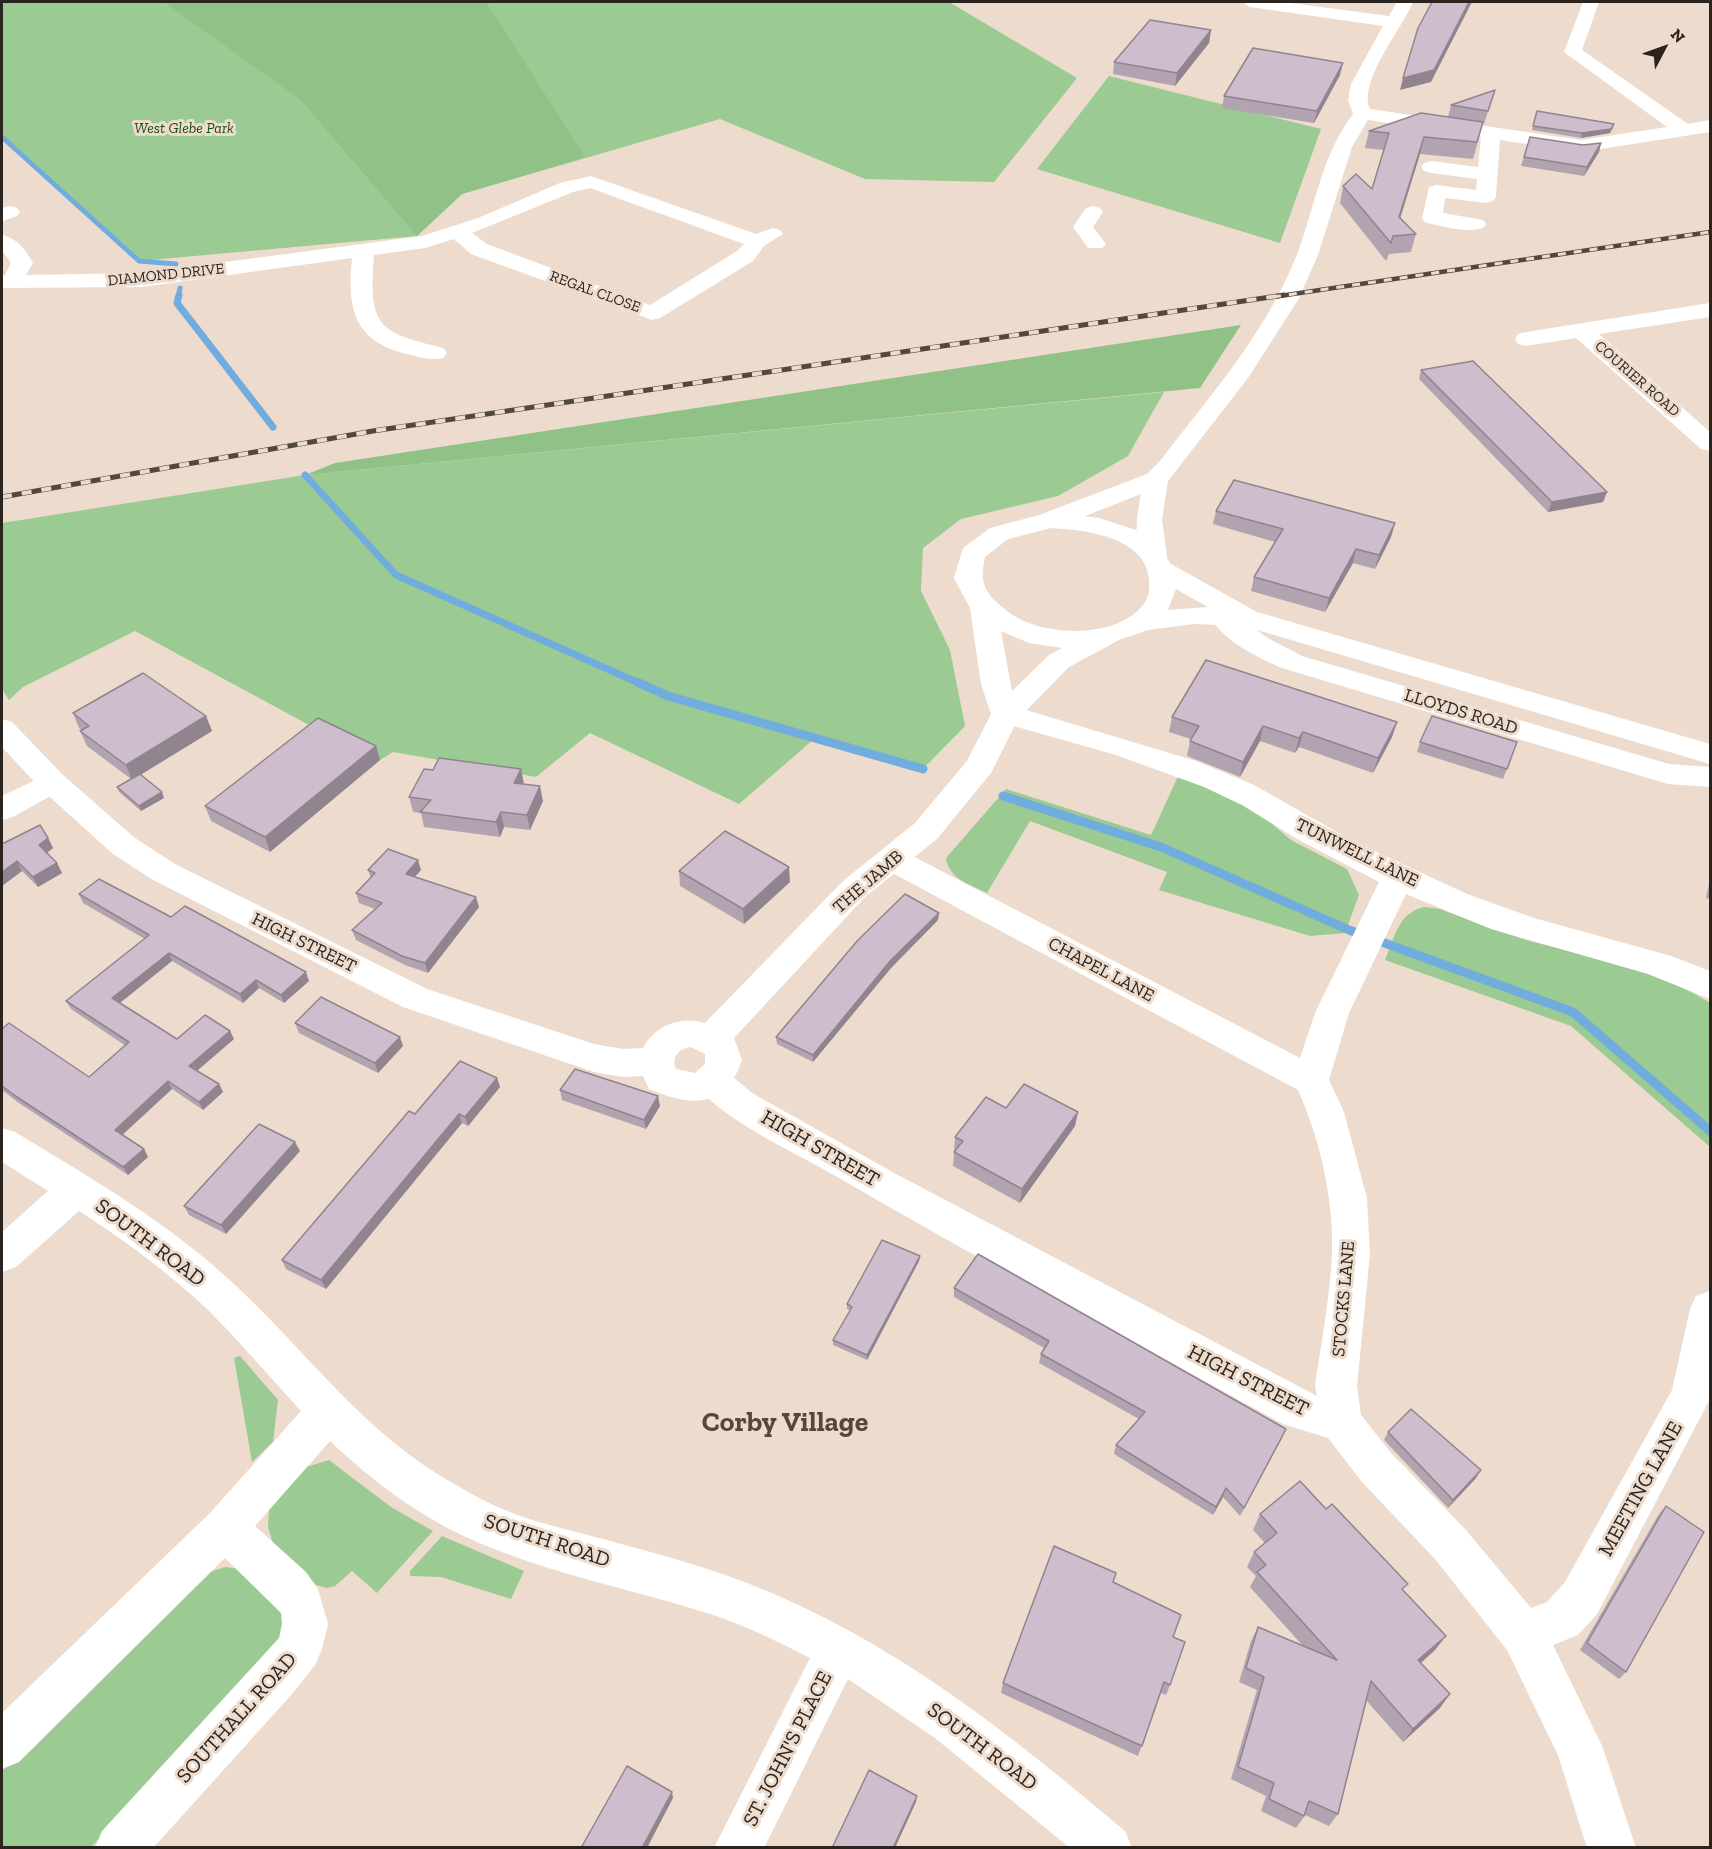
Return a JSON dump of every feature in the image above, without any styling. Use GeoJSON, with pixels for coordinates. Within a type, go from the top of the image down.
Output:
{"type":"FeatureCollection","features":[{"type":"Feature","properties":{"kind":"street"},"geometry":{"type":"LineString","coordinates":[[1250,2],[1394,22]]}},
{"type":"Feature","properties":{"kind":"street"},"geometry":{"type":"LineString","coordinates":[[1363,114],[1357,100],[1360,84],[1405,2]]}},
{"type":"Feature","properties":{"kind":"street"},"geometry":{"type":"LineString","coordinates":[[1591,2],[1573,52],[1684,130]]}},
{"type":"Feature","properties":{"kind":"street"},"geometry":{"type":"LineString","coordinates":[[1363,114],[1581,146],[1710,126]]}},
{"type":"Feature","properties":{"kind":"street"},"geometry":{"type":"LineString","coordinates":[[1051,520],[1156,479],[1169,466],[1276,322],[1301,272],[1343,145],[1352,125],[1363,114]]}},
{"type":"Feature","properties":{"kind":"street"},"geometry":{"type":"LineString","coordinates":[[1476,224],[1431,226],[1436,191],[1486,198],[1491,132]]}},
{"type":"Feature","properties":{"kind":"street"},"geometry":{"type":"LineString","coordinates":[[1431,167],[1488,174]]}},
{"type":"Feature","properties":{"kind":"street"},"geometry":{"type":"LineString","coordinates":[[458,231],[567,187],[591,182],[757,242]]}},
{"type":"Feature","properties":{"kind":"street"},"geometry":{"type":"LineString","coordinates":[[1093,212],[1083,227],[1095,244]]}},
{"type":"Feature","properties":{"kind":"street","name":"DIAMOND DRIVE"},"geometry":{"type":"LineString","coordinates":[[7,282],[85,283],[142,280],[426,242],[458,231]]}},
{"type":"Feature","properties":{"kind":"street","name":"REGAL CLOSE"},"geometry":{"type":"LineString","coordinates":[[458,231],[479,249],[652,313],[745,256],[757,242],[776,232]]}},
{"type":"Feature","properties":{"kind":"street"},"geometry":{"type":"LineString","coordinates":[[2,241],[15,250],[22,263],[7,282]]}},
{"type":"Feature","properties":{"kind":"street"},"geometry":{"type":"LineString","coordinates":[[364,250],[362,274],[363,308],[366,319],[387,340],[435,353]]}},
{"type":"Feature","properties":{"kind":"street","name":"COURIER ROAD"},"geometry":{"type":"LineString","coordinates":[[1581,330],[1710,310]]}},
{"type":"Feature","properties":{"kind":"street"},"geometry":{"type":"LineString","coordinates":[[1526,339],[1581,330]]}},
{"type":"Feature","properties":{"kind":"street","name":"COURIER ROAD"},"geometry":{"type":"LineString","coordinates":[[1581,330],[1710,444]]}},
{"type":"Feature","properties":{"kind":"street"},"geometry":{"type":"LineString","coordinates":[[1156,479],[1149,520],[1165,589],[1158,607],[1142,622],[1108,636],[1073,640],[1038,636],[1006,625],[983,608],[969,589],[967,569],[975,550],[994,534],[1020,524],[1051,520],[1092,523],[1128,536],[1158,564]]}},
{"type":"Feature","properties":{"kind":"street","name":"LLOYDS ROAD"},"geometry":{"type":"LineString","coordinates":[[1158,564],[1235,618],[1262,650],[1292,662],[1668,774],[1710,777]]}},
{"type":"Feature","properties":{"kind":"street"},"geometry":{"type":"LineString","coordinates":[[983,608],[995,684],[1006,714]]}},
{"type":"Feature","properties":{"kind":"street","name":"LLOYDS ROAD"},"geometry":{"type":"LineString","coordinates":[[1142,622],[1194,615],[1235,618],[1710,754]]}},
{"type":"Feature","properties":{"kind":"street","name":"THE JAMB"},"geometry":{"type":"LineString","coordinates":[[712,1038],[854,889],[926,831],[955,800],[980,766],[1006,714],[1059,661],[1108,636]]}},
{"type":"Feature","properties":{"kind":"street","name":"TUNWELL LANE"},"geometry":{"type":"LineString","coordinates":[[1006,714],[1160,759],[1244,793],[1317,836],[1398,876],[1504,921],[1639,956],[1679,970],[1710,986]]}},
{"type":"Feature","properties":{"kind":"street","name":"HIGH STREET"},"geometry":{"type":"LineString","coordinates":[[2,729],[52,782],[124,846],[164,872],[415,998],[594,1058],[624,1063],[655,1062]]}},
{"type":"Feature","properties":{"kind":"street"},"geometry":{"type":"LineString","coordinates":[[2,809],[52,782]]}},
{"type":"Feature","properties":{"kind":"street","name":"CHAPEL LANE"},"geometry":{"type":"LineString","coordinates":[[892,859],[1311,1080]]}},
{"type":"Feature","properties":{"kind":"street"},"geometry":{"type":"LineString","coordinates":[[1311,1080],[1332,1012],[1398,876]]}},
{"type":"Feature","properties":{"kind":"street"},"geometry":{"type":"LineString","coordinates":[[691,1033],[712,1038],[719,1043],[726,1058],[720,1075],[713,1081],[692,1088],[670,1085],[662,1079],[655,1062],[662,1045],[670,1038],[691,1033]]}},
{"type":"Feature","properties":{"kind":"street","name":"STOCKS LANE"},"geometry":{"type":"LineString","coordinates":[[1311,1080],[1326,1112],[1348,1198],[1351,1254],[1336,1386],[1341,1423]]}},
{"type":"Feature","properties":{"kind":"street","name":"HIGH STREET"},"geometry":{"type":"LineString","coordinates":[[713,1081],[739,1103],[883,1185],[1298,1410],[1341,1423]]}},
{"type":"Feature","properties":{"kind":"street","name":"SOUTH ROAD"},"geometry":{"type":"LineString","coordinates":[[2,1143],[77,1189],[166,1251],[219,1294],[328,1412],[379,1458],[418,1486],[497,1529],[682,1584],[779,1618],[838,1650],[960,1727],[1108,1848]]}},
{"type":"Feature","properties":{"kind":"street"},"geometry":{"type":"LineString","coordinates":[[2,1255],[77,1189]]}},
{"type":"Feature","properties":{"kind":"street","name":"MEETING LANE"},"geometry":{"type":"LineString","coordinates":[[1523,1634],[1562,1618],[1581,1598],[1692,1394],[1710,1309]]}},
{"type":"Feature","properties":{"kind":"street"},"geometry":{"type":"LineString","coordinates":[[2,1745],[225,1528],[328,1412]]}},
{"type":"Feature","properties":{"kind":"street"},"geometry":{"type":"LineString","coordinates":[[1341,1423],[1377,1468],[1450,1544],[1523,1634],[1579,1748],[1612,1848]]}},
{"type":"Feature","properties":{"kind":"street","name":"SOUTHALL ROAD"},"geometry":{"type":"LineString","coordinates":[[119,1848],[277,1677],[299,1649],[305,1624],[302,1605],[290,1588],[225,1528]]}},
{"type":"Feature","properties":{"kind":"street","name":"ST. JOHN'S PLACE"},"geometry":{"type":"LineString","coordinates":[[738,1848],[838,1650]]}},
{"type":"Feature","properties":{"kind":"green space","name":"West Glebe Park"},"geometry":{"type":"Polygon","coordinates":[[[2,2],[949,2],[1077,78],[994,182],[865,179],[720,119],[462,194],[417,236],[139,261],[2,137],[2,2]]]}},
{"type":"Feature","properties":{"kind":"green space"},"geometry":{"type":"Polygon","coordinates":[[[164,2],[486,2],[585,157],[462,194],[417,236],[301,100],[164,2]]]}},
{"type":"Feature","properties":{"kind":"green space"},"geometry":{"type":"Polygon","coordinates":[[[1109,76],[1321,129],[1280,243],[1037,169],[1109,76]]]}},
{"type":"Feature","properties":{"kind":"green space"},"geometry":{"type":"Polygon","coordinates":[[[1241,325],[1200,388],[305,475],[335,463],[1241,325]]]}},
{"type":"Feature","properties":{"kind":"green space"},"geometry":{"type":"Polygon","coordinates":[[[1164,392],[1128,456],[1058,496],[961,519],[923,548],[921,591],[950,650],[965,726],[923,769],[814,739],[739,804],[590,733],[536,777],[393,752],[380,760],[322,732],[135,631],[23,687],[9,700],[2,689],[2,523],[305,475],[1164,392]]]}},
{"type":"Feature","properties":{"kind":"green space"},"geometry":{"type":"Polygon","coordinates":[[[1180,772],[1239,796],[1291,840],[1347,869],[1359,895],[1345,933],[1310,936],[1159,890],[1167,872],[1030,821],[987,893],[961,880],[948,865],[946,858],[1006,789],[1151,835],[1180,772]]]}},
{"type":"Feature","properties":{"kind":"green space"},"geometry":{"type":"Polygon","coordinates":[[[1424,907],[1440,909],[1532,941],[1651,974],[1710,1003],[1710,1147],[1571,1026],[1385,960],[1403,920],[1415,910],[1424,907]]]}},
{"type":"Feature","properties":{"kind":"green space"},"geometry":{"type":"Polygon","coordinates":[[[240,1356],[278,1400],[273,1442],[252,1462],[234,1358],[240,1356]]]}},
{"type":"Feature","properties":{"kind":"green space"},"geometry":{"type":"Polygon","coordinates":[[[329,1460],[391,1507],[433,1531],[377,1593],[352,1571],[335,1586],[327,1588],[316,1585],[274,1547],[268,1527],[269,1509],[303,1468],[329,1460]]]}},
{"type":"Feature","properties":{"kind":"green space"},"geometry":{"type":"Polygon","coordinates":[[[442,1536],[524,1571],[511,1599],[441,1577],[410,1576],[410,1571],[442,1536]]]}},
{"type":"Feature","properties":{"kind":"green space"},"geometry":{"type":"Polygon","coordinates":[[[225,1567],[242,1569],[283,1615],[282,1632],[268,1662],[91,1847],[2,1848],[2,1771],[188,1585],[206,1573],[225,1567]]]}},
{"type":"Feature","properties":{"kind":"building"},"geometry":{"type":"Polygon","coordinates":[[[1432,2],[1469,2],[1434,70],[1403,78],[1418,28],[1432,2]]]}},
{"type":"Feature","properties":{"kind":"building"},"geometry":{"type":"Polygon","coordinates":[[[1150,20],[1211,30],[1177,73],[1114,62],[1150,20]]]}},
{"type":"Feature","properties":{"kind":"building"},"geometry":{"type":"Polygon","coordinates":[[[1253,48],[1343,63],[1317,111],[1224,96],[1253,48]]]}},
{"type":"Feature","properties":{"kind":"building"},"geometry":{"type":"Polygon","coordinates":[[[1495,90],[1488,111],[1451,105],[1495,90]]]}},
{"type":"Feature","properties":{"kind":"building"},"geometry":{"type":"Polygon","coordinates":[[[1537,111],[1614,124],[1611,129],[1582,133],[1533,126],[1537,111]]]}},
{"type":"Feature","properties":{"kind":"building"},"geometry":{"type":"Polygon","coordinates":[[[1421,113],[1483,122],[1477,142],[1424,137],[1399,217],[1416,234],[1393,236],[1391,243],[1343,186],[1356,174],[1372,189],[1389,133],[1369,131],[1421,113]]]}},
{"type":"Feature","properties":{"kind":"building"},"geometry":{"type":"Polygon","coordinates":[[[1530,137],[1583,145],[1601,143],[1587,167],[1524,157],[1530,137]]]}},
{"type":"Feature","properties":{"kind":"building"},"geometry":{"type":"Polygon","coordinates":[[[1473,361],[1607,492],[1552,502],[1421,370],[1473,361]]]}},
{"type":"Feature","properties":{"kind":"building"},"geometry":{"type":"Polygon","coordinates":[[[1234,480],[1395,523],[1379,555],[1356,549],[1329,598],[1254,577],[1283,529],[1216,511],[1234,480]]]}},
{"type":"Feature","properties":{"kind":"building"},"geometry":{"type":"Polygon","coordinates":[[[1206,660],[1397,722],[1378,758],[1303,732],[1299,738],[1263,726],[1243,762],[1190,741],[1199,726],[1172,717],[1206,660]]]}},
{"type":"Feature","properties":{"kind":"building"},"geometry":{"type":"Polygon","coordinates":[[[143,673],[206,716],[126,765],[80,731],[89,726],[73,713],[143,673]]]}},
{"type":"Feature","properties":{"kind":"building"},"geometry":{"type":"Polygon","coordinates":[[[1432,716],[1517,742],[1507,769],[1420,742],[1432,716]]]}},
{"type":"Feature","properties":{"kind":"building"},"geometry":{"type":"Polygon","coordinates":[[[318,718],[376,746],[265,837],[205,806],[318,718]]]}},
{"type":"Feature","properties":{"kind":"building"},"geometry":{"type":"Polygon","coordinates":[[[439,758],[521,769],[514,783],[540,786],[527,815],[501,812],[496,822],[420,812],[431,800],[409,797],[424,769],[433,770],[439,758]]]}},
{"type":"Feature","properties":{"kind":"building"},"geometry":{"type":"Polygon","coordinates":[[[140,774],[162,792],[139,806],[117,787],[140,774]]]}},
{"type":"Feature","properties":{"kind":"building"},"geometry":{"type":"Polygon","coordinates":[[[40,825],[48,838],[39,845],[57,863],[33,877],[17,861],[2,872],[2,844],[40,825]]]}},
{"type":"Feature","properties":{"kind":"building"},"geometry":{"type":"Polygon","coordinates":[[[725,831],[789,867],[743,909],[679,871],[725,831]]]}},
{"type":"Feature","properties":{"kind":"building"},"geometry":{"type":"Polygon","coordinates":[[[388,849],[418,860],[406,874],[476,897],[425,963],[402,956],[352,930],[382,903],[356,893],[375,873],[368,870],[388,849]]]}},
{"type":"Feature","properties":{"kind":"building"},"geometry":{"type":"Polygon","coordinates":[[[99,879],[171,917],[185,906],[306,972],[281,995],[256,980],[240,994],[169,953],[112,998],[177,1039],[205,1015],[230,1031],[189,1066],[219,1084],[199,1102],[168,1081],[115,1130],[144,1149],[123,1167],[2,1086],[2,1029],[9,1023],[89,1077],[129,1042],[66,1001],[149,935],[79,894],[99,879]]]}},
{"type":"Feature","properties":{"kind":"building"},"geometry":{"type":"Polygon","coordinates":[[[905,894],[939,913],[891,960],[813,1055],[776,1037],[858,940],[905,894]]]}},
{"type":"Feature","properties":{"kind":"building"},"geometry":{"type":"Polygon","coordinates":[[[321,997],[400,1037],[375,1063],[295,1023],[321,997]]]}},
{"type":"Feature","properties":{"kind":"building"},"geometry":{"type":"Polygon","coordinates":[[[460,1061],[497,1078],[465,1117],[459,1114],[321,1280],[282,1260],[409,1111],[415,1114],[460,1061]]]}},
{"type":"Feature","properties":{"kind":"building"},"geometry":{"type":"Polygon","coordinates":[[[575,1069],[658,1096],[644,1120],[560,1090],[575,1069]]]}},
{"type":"Feature","properties":{"kind":"building"},"geometry":{"type":"Polygon","coordinates":[[[1024,1084],[1078,1112],[1022,1189],[954,1152],[963,1141],[955,1137],[986,1097],[1006,1108],[1024,1084]]]}},
{"type":"Feature","properties":{"kind":"building"},"geometry":{"type":"Polygon","coordinates":[[[259,1124],[295,1142],[221,1225],[184,1206],[259,1124]]]}},
{"type":"Feature","properties":{"kind":"building"},"geometry":{"type":"Polygon","coordinates":[[[882,1240],[920,1256],[867,1355],[833,1340],[852,1307],[847,1304],[882,1240]]]}},
{"type":"Feature","properties":{"kind":"building"},"geometry":{"type":"Polygon","coordinates":[[[978,1254],[1286,1429],[1244,1508],[1226,1488],[1216,1507],[1116,1445],[1145,1412],[1041,1354],[1049,1341],[954,1288],[978,1254]]]}},
{"type":"Feature","properties":{"kind":"building"},"geometry":{"type":"Polygon","coordinates":[[[1411,1409],[1481,1470],[1453,1500],[1388,1432],[1411,1409]]]}},
{"type":"Feature","properties":{"kind":"building"},"geometry":{"type":"Polygon","coordinates":[[[1300,1481],[1326,1509],[1332,1504],[1408,1584],[1402,1589],[1446,1636],[1418,1660],[1450,1694],[1413,1729],[1371,1681],[1338,1814],[1309,1801],[1304,1816],[1269,1799],[1274,1783],[1238,1767],[1264,1677],[1246,1668],[1258,1627],[1337,1660],[1257,1572],[1266,1565],[1254,1552],[1277,1533],[1260,1514],[1300,1481]]]}},
{"type":"Feature","properties":{"kind":"building"},"geometry":{"type":"Polygon","coordinates":[[[1666,1506],[1704,1532],[1626,1672],[1587,1643],[1666,1506]]]}},
{"type":"Feature","properties":{"kind":"building"},"geometry":{"type":"Polygon","coordinates":[[[1054,1546],[1116,1573],[1113,1582],[1181,1615],[1173,1637],[1185,1642],[1170,1685],[1164,1682],[1142,1746],[1003,1683],[1054,1546]]]}},
{"type":"Feature","properties":{"kind":"building"},"geometry":{"type":"Polygon","coordinates":[[[627,1766],[672,1792],[642,1848],[581,1848],[627,1766]]]}},
{"type":"Feature","properties":{"kind":"building"},"geometry":{"type":"Polygon","coordinates":[[[869,1770],[917,1796],[893,1848],[832,1848],[869,1770]]]}},
{"type":"Feature","properties":{"kind":"waterway"},"geometry":{"type":"LineString","coordinates":[[2,137],[139,261],[176,264]]}},
{"type":"Feature","properties":{"kind":"waterway"},"geometry":{"type":"LineString","coordinates":[[178,297],[180,288]]}},
{"type":"Feature","properties":{"kind":"waterway"},"geometry":{"type":"LineString","coordinates":[[179,295],[177,303],[273,427]]}},
{"type":"Feature","properties":{"kind":"waterway"},"geometry":{"type":"LineString","coordinates":[[305,475],[396,575],[641,684]]}},
{"type":"Feature","properties":{"kind":"waterway"},"geometry":{"type":"LineString","coordinates":[[637,682],[668,696],[923,769]]}},
{"type":"Feature","properties":{"kind":"waterway"},"geometry":{"type":"LineString","coordinates":[[1003,796],[1161,847],[1349,930],[1573,1012],[1710,1131]]}},
{"type":"Feature","properties":{"kind":"railway"},"geometry":{"type":"LineString","coordinates":[[1273,297],[1710,232]]}},
{"type":"Feature","properties":{"kind":"railway"},"geometry":{"type":"LineString","coordinates":[[2,497],[373,431],[1284,295]]}},
{"type":"Feature","properties":{"kind":"district","name":"Corby Village"},"geometry":{"type":"Point","coordinates":[785,1423]}}]}
